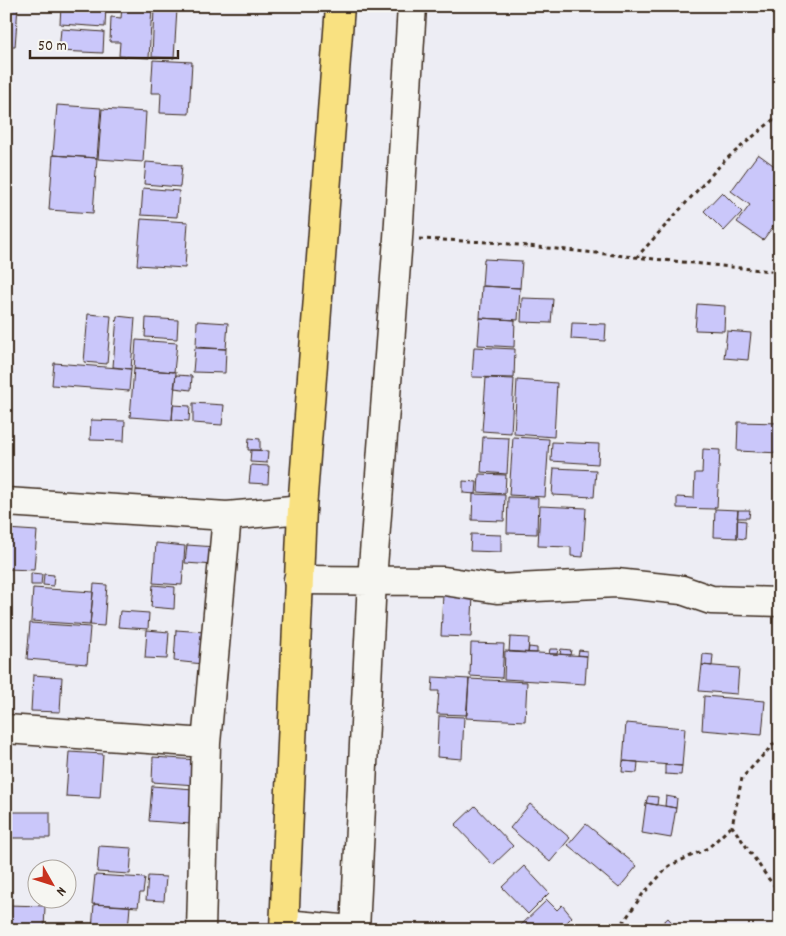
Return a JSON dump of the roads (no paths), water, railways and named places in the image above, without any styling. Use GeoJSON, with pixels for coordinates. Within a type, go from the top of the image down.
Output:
{"type":"FeatureCollection","features":[{"type":"Feature","properties":{"kind":"main road"},"geometry":{"type":"LineString","coordinates":[[285,927],[302,509],[340,6]]}},
{"type":"Feature","properties":{"kind":"street"},"geometry":{"type":"LineString","coordinates":[[285,927],[354,930],[372,580],[398,238],[412,6]]}},
{"type":"Feature","properties":{"kind":"street"},"geometry":{"type":"LineString","coordinates":[[6,502],[228,516],[302,509]]}},
{"type":"Feature","properties":{"kind":"street"},"geometry":{"type":"LineString","coordinates":[[201,930],[206,744],[228,516]]}},
{"type":"Feature","properties":{"kind":"street"},"geometry":{"type":"LineString","coordinates":[[298,580],[444,581],[497,589],[616,583],[682,590],[711,600],[780,602]]}},
{"type":"Feature","properties":{"kind":"street"},"geometry":{"type":"LineString","coordinates":[[6,729],[206,744]]}}]}
